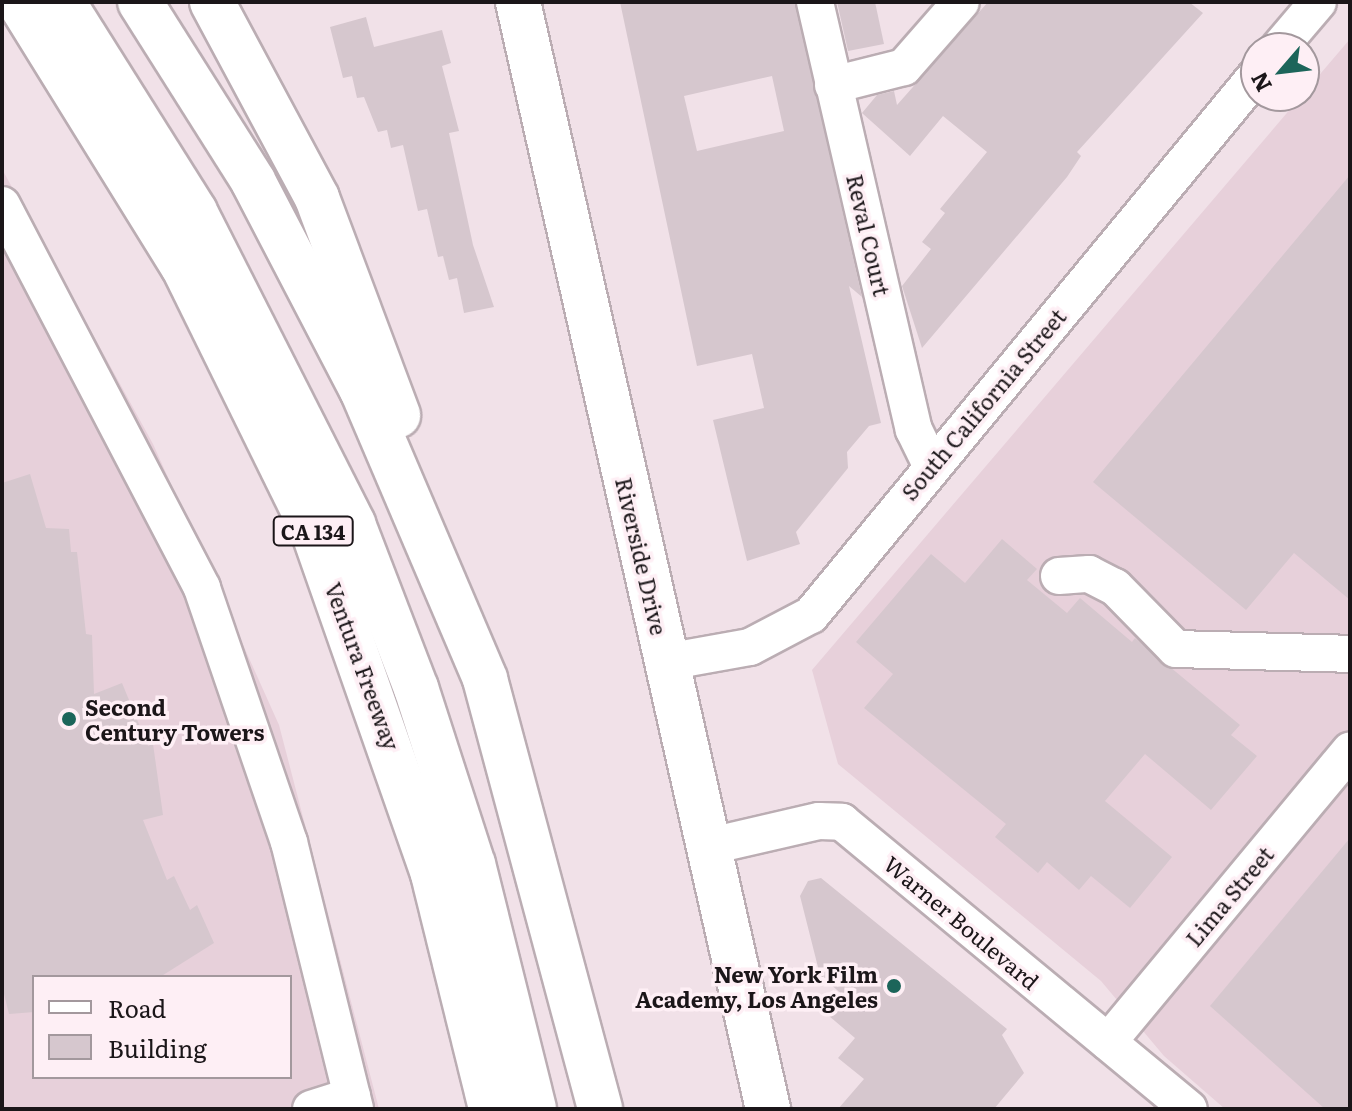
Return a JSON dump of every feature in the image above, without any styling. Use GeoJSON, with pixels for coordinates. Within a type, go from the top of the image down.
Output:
{"type":"FeatureCollection","features":[{"type":"Feature","properties":{"kind":"main road","name":"Ventura Freeway"},"geometry":{"type":"LineString","coordinates":[[19,2],[176,253],[312,528],[433,874],[491,1109]]}},
{"type":"Feature","properties":{"kind":"main road"},"geometry":{"type":"LineString","coordinates":[[63,2],[195,212],[353,524],[416,688],[473,864],[534,1109]]}},
{"type":"Feature","properties":{"kind":"main road"},"geometry":{"type":"LineString","coordinates":[[95,2],[214,190],[377,528],[464,756],[559,1109]]}},
{"type":"Feature","properties":{"kind":"main road"},"geometry":{"type":"LineString","coordinates":[[140,2],[253,181],[362,390],[485,679]]}},
{"type":"Feature","properties":{"kind":"main road"},"geometry":{"type":"LineString","coordinates":[[212,2],[317,198],[348,273],[485,679],[600,1109]]}},
{"type":"Feature","properties":{"kind":"main road","name":"Riverside Drive"},"geometry":{"type":"LineString","coordinates":[[518,2],[706,847],[768,1109]]}},
{"type":"Feature","properties":{"kind":"street","name":"Reval Court"},"geometry":{"type":"LineString","coordinates":[[815,2],[914,430],[931,465]]}},
{"type":"Feature","properties":{"kind":"street"},"geometry":{"type":"LineString","coordinates":[[833,85],[904,67],[961,2]]}},
{"type":"Feature","properties":{"kind":"street"},"geometry":{"type":"LineString","coordinates":[[1293,32],[1318,2]]}},
{"type":"Feature","properties":{"kind":"street","name":"South California Street"},"geometry":{"type":"LineString","coordinates":[[666,662],[750,647],[811,615],[931,465],[1240,95]]}},
{"type":"Feature","properties":{"kind":"street"},"geometry":{"type":"LineString","coordinates":[[2,205],[202,588],[289,842],[354,1102],[311,1109]]}},
{"type":"Feature","properties":{"kind":"street"},"geometry":{"type":"LineString","coordinates":[[1059,576],[1089,574],[1115,587],[1176,649],[1350,654]]}},
{"type":"Feature","properties":{"kind":"street","name":"Lima Street"},"geometry":{"type":"LineString","coordinates":[[1108,1042],[1350,750]]}},
{"type":"Feature","properties":{"kind":"street","name":"Warner Boulevard"},"geometry":{"type":"LineString","coordinates":[[706,847],[819,821],[842,822],[1189,1109]]}},
{"type":"Feature","properties":{"kind":"shaded area"},"geometry":{"type":"Polygon","coordinates":[[[1350,39],[1350,1109],[1225,1109],[1164,1056],[1101,981],[838,764],[812,670],[1288,112],[1320,112],[1320,74],[1350,39]]]}},
{"type":"Feature","properties":{"kind":"shaded area"},"geometry":{"type":"Polygon","coordinates":[[[2,169],[153,444],[279,725],[379,1109],[2,1109],[2,169]]]}},
{"type":"Feature","properties":{"kind":"building"},"geometry":{"type":"Polygon","coordinates":[[[620,2],[795,2],[862,297],[849,286],[881,423],[869,426],[847,452],[848,468],[796,532],[800,544],[747,561],[713,420],[764,408],[752,354],[697,366],[620,2]],[[772,76],[684,96],[697,151],[784,131],[772,76]]]}},
{"type":"Feature","properties":{"kind":"building"},"geometry":{"type":"Polygon","coordinates":[[[837,2],[875,2],[884,44],[848,51],[837,2]]]}},
{"type":"Feature","properties":{"kind":"building"},"geometry":{"type":"Polygon","coordinates":[[[988,2],[1189,2],[1203,13],[1077,152],[1081,156],[1067,177],[922,348],[902,286],[931,249],[922,242],[945,213],[940,209],[987,152],[943,116],[910,156],[862,113],[877,95],[894,91],[897,105],[988,2]]]}},
{"type":"Feature","properties":{"kind":"building"},"geometry":{"type":"Polygon","coordinates":[[[366,17],[374,47],[442,30],[451,63],[442,66],[459,131],[449,133],[473,245],[494,307],[464,313],[457,278],[449,280],[443,256],[438,257],[427,209],[418,211],[403,145],[391,148],[387,130],[378,132],[364,97],[357,98],[352,76],[343,78],[330,27],[366,17]]]}},
{"type":"Feature","properties":{"kind":"building"},"geometry":{"type":"Polygon","coordinates":[[[1350,175],[1350,600],[1294,553],[1246,610],[1093,482],[1350,175]]]}},
{"type":"Feature","properties":{"kind":"building","name":"Second Century Towers"},"geometry":{"type":"Polygon","coordinates":[[[30,474],[46,528],[69,529],[71,552],[77,552],[86,634],[92,635],[94,694],[122,683],[148,746],[153,744],[163,815],[143,820],[167,880],[174,876],[190,910],[197,905],[214,943],[163,975],[32,975],[32,1012],[9,1014],[2,986],[2,483],[30,474]]]}},
{"type":"Feature","properties":{"kind":"building"},"geometry":{"type":"Polygon","coordinates":[[[1002,539],[1037,569],[1027,580],[1067,613],[1080,598],[1132,642],[1135,638],[1240,725],[1231,735],[1257,756],[1211,810],[1145,754],[1105,801],[1172,857],[1130,908],[1091,876],[1079,890],[1047,862],[1038,873],[995,837],[1006,824],[864,708],[893,674],[856,642],[931,554],[965,583],[1002,539]]]}},
{"type":"Feature","properties":{"kind":"building"},"geometry":{"type":"Polygon","coordinates":[[[1350,838],[1350,1109],[1325,1109],[1210,1006],[1350,838]]]}},
{"type":"Feature","properties":{"kind":"building","name":"New York Film Academy, Los Angeles"},"geometry":{"type":"Polygon","coordinates":[[[821,878],[1007,1029],[1002,1035],[1024,1073],[994,1109],[838,1109],[864,1079],[838,1058],[855,1038],[829,1016],[845,997],[820,975],[800,896],[808,881],[821,878]]]}},
{"type":"Feature","properties":{"kind":"place","name":"Second Century Towers"},"geometry":{"type":"Point","coordinates":[69,719]}},
{"type":"Feature","properties":{"kind":"place","name":"New York Film Academy, Los Angeles"},"geometry":{"type":"Point","coordinates":[894,986]}}]}
